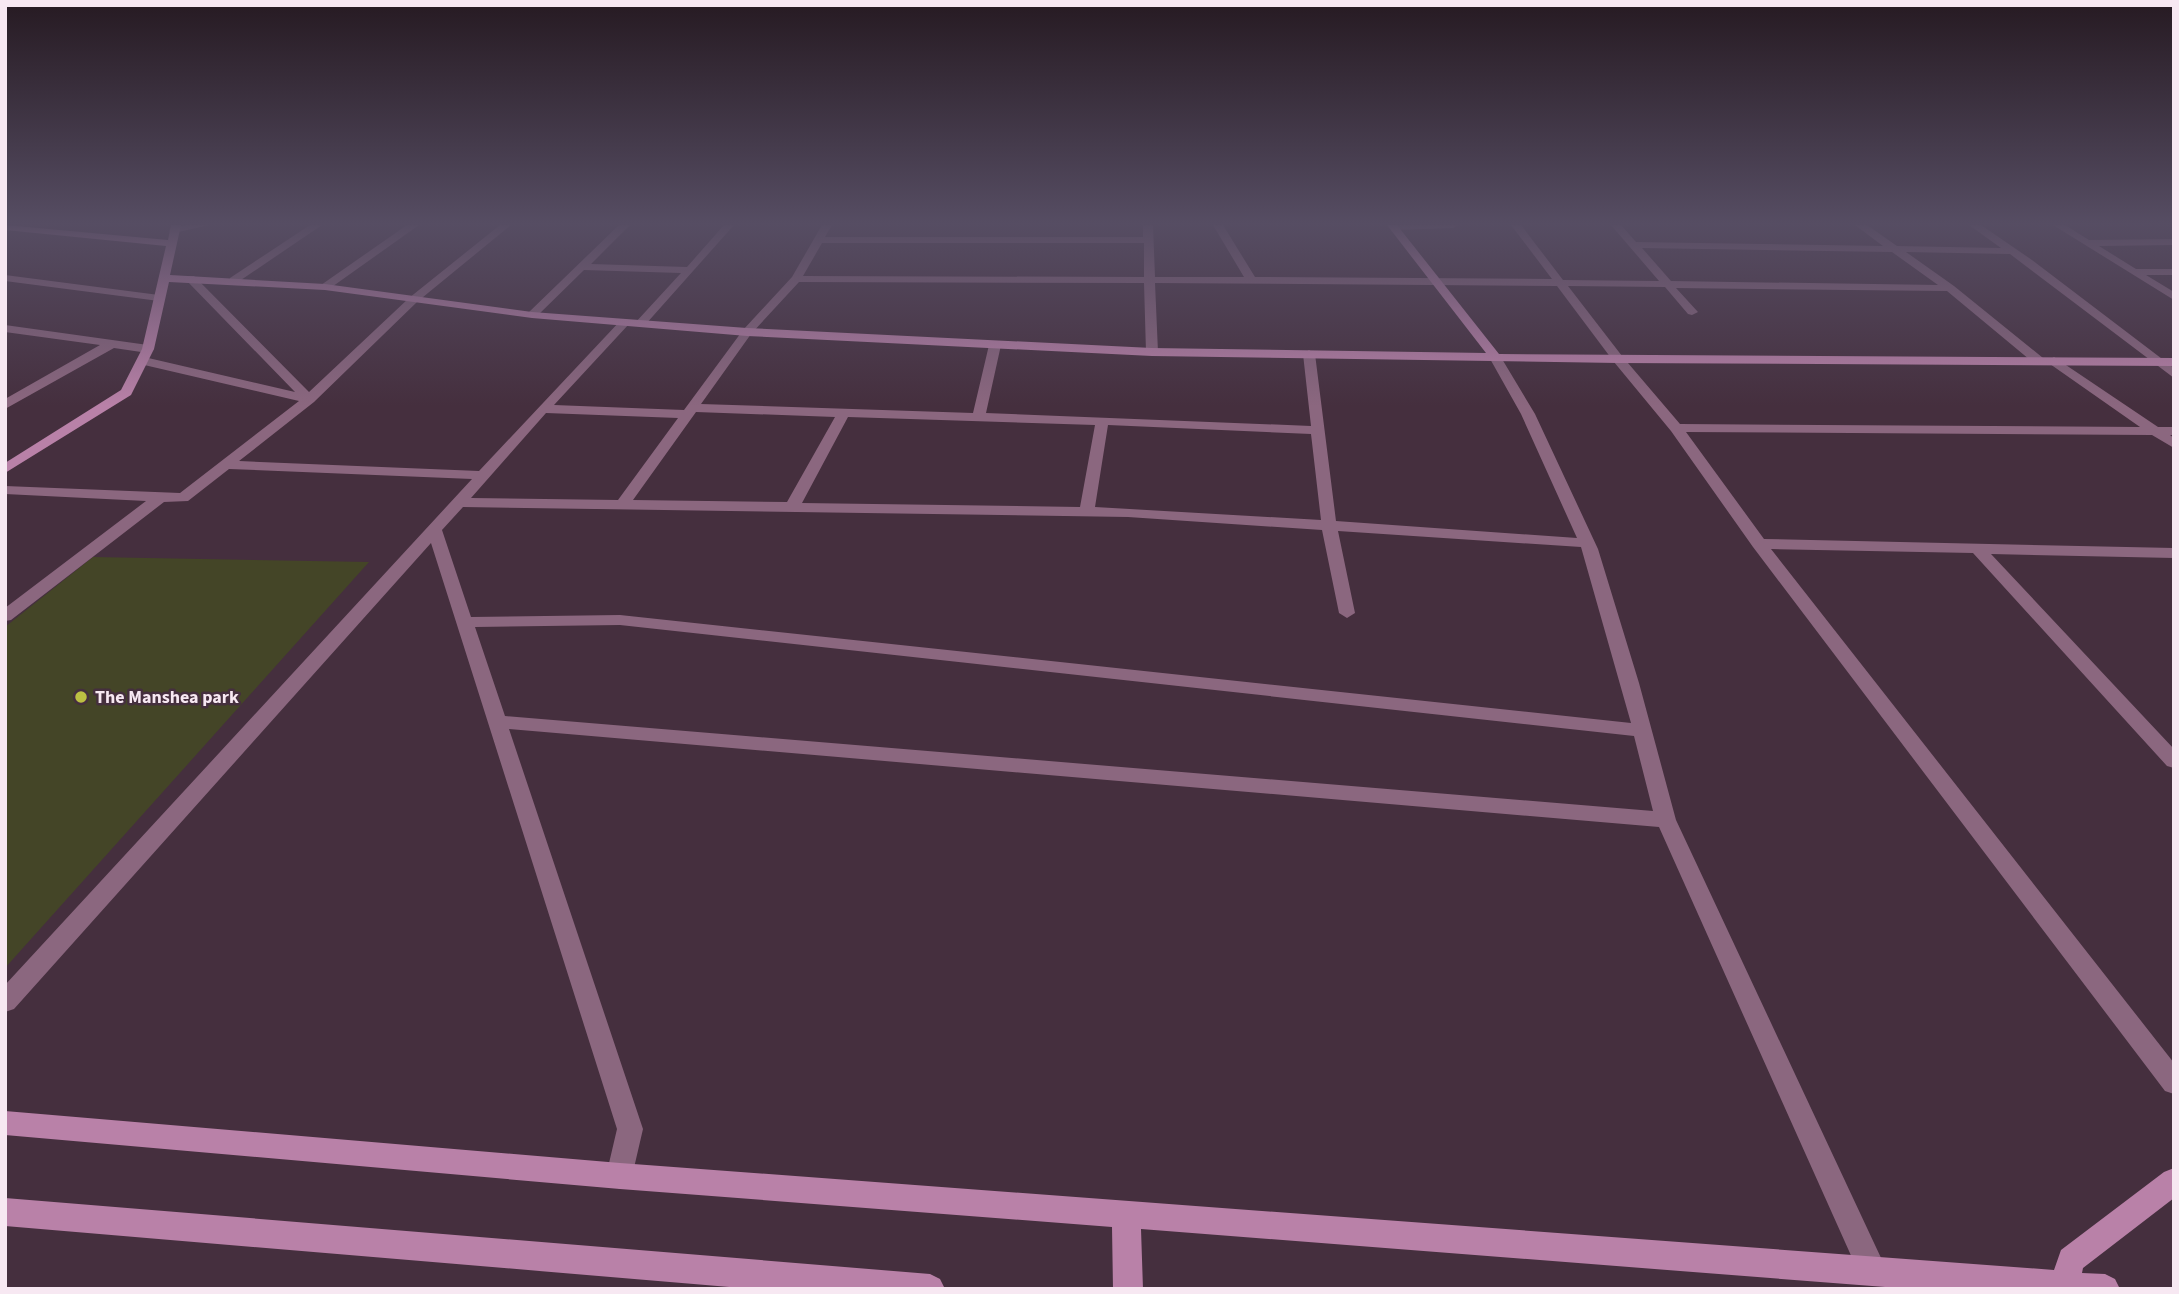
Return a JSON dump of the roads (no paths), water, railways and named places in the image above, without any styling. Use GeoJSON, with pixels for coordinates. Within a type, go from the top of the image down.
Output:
{"type":"FeatureCollection","features":[{"type":"Feature","properties":{"kind":"street"},"geometry":{"type":"LineString","coordinates":[[62,285],[159,298]]}},
{"type":"Feature","properties":{"kind":"street"},"geometry":{"type":"LineString","coordinates":[[5,469],[126,392],[146,355],[161,285]]}},
{"type":"Feature","properties":{"kind":"street"},"geometry":{"type":"LineString","coordinates":[[197,285],[309,400]]}},
{"type":"Feature","properties":{"kind":"street"},"geometry":{"type":"LineString","coordinates":[[304,285],[532,315],[747,332],[1152,352],[1618,359],[2174,362]]}},
{"type":"Feature","properties":{"kind":"street"},"geometry":{"type":"LineString","coordinates":[[5,489],[183,498],[309,400],[431,285]]}},
{"type":"Feature","properties":{"kind":"street"},"geometry":{"type":"LineString","coordinates":[[532,315],[563,285]]}},
{"type":"Feature","properties":{"kind":"street"},"geometry":{"type":"LineString","coordinates":[[5,1002],[543,408],[673,285]]}},
{"type":"Feature","properties":{"kind":"street"},"geometry":{"type":"LineString","coordinates":[[622,505],[747,332],[790,285]]}},
{"type":"Feature","properties":{"kind":"street"},"geometry":{"type":"LineString","coordinates":[[1150,285],[1152,352]]}},
{"type":"Feature","properties":{"kind":"street"},"geometry":{"type":"LineString","coordinates":[[1439,285],[1495,357],[1528,414],[1587,543],[1643,731],[1666,820],[1872,1270]]}},
{"type":"Feature","properties":{"kind":"street"},"geometry":{"type":"LineString","coordinates":[[1561,285],[1675,428],[1759,544],[2174,1083]]}},
{"type":"Feature","properties":{"kind":"street"},"geometry":{"type":"LineString","coordinates":[[1668,285],[1692,312]]}},
{"type":"Feature","properties":{"kind":"street"},"geometry":{"type":"LineString","coordinates":[[1765,285],[1950,288]]}},
{"type":"Feature","properties":{"kind":"street"},"geometry":{"type":"LineString","coordinates":[[1946,285],[2039,361]]}},
{"type":"Feature","properties":{"kind":"street"},"geometry":{"type":"LineString","coordinates":[[2057,285],[2174,374]]}},
{"type":"Feature","properties":{"kind":"street"},"geometry":{"type":"LineString","coordinates":[[2155,285],[2174,298]]}},
{"type":"Feature","properties":{"kind":"street"},"geometry":{"type":"LineString","coordinates":[[5,328],[111,344],[309,400]]}},
{"type":"Feature","properties":{"kind":"street"},"geometry":{"type":"LineString","coordinates":[[5,405],[111,344]]}},
{"type":"Feature","properties":{"kind":"street"},"geometry":{"type":"LineString","coordinates":[[979,417],[995,345]]}},
{"type":"Feature","properties":{"kind":"street"},"geometry":{"type":"LineString","coordinates":[[1309,354],[1329,526],[1347,613]]}},
{"type":"Feature","properties":{"kind":"street"},"geometry":{"type":"LineString","coordinates":[[2054,361],[2174,444]]}},
{"type":"Feature","properties":{"kind":"street"},"geometry":{"type":"LineString","coordinates":[[543,408],[844,413],[1318,430]]}},
{"type":"Feature","properties":{"kind":"street"},"geometry":{"type":"LineString","coordinates":[[792,507],[844,413]]}},
{"type":"Feature","properties":{"kind":"street"},"geometry":{"type":"LineString","coordinates":[[1087,512],[1102,421]]}},
{"type":"Feature","properties":{"kind":"street"},"geometry":{"type":"LineString","coordinates":[[1675,428],[2174,431]]}},
{"type":"Feature","properties":{"kind":"street"},"geometry":{"type":"LineString","coordinates":[[226,465],[483,475]]}},
{"type":"Feature","properties":{"kind":"street"},"geometry":{"type":"LineString","coordinates":[[5,616],[162,496]]}},
{"type":"Feature","properties":{"kind":"street"},"geometry":{"type":"LineString","coordinates":[[458,502],[1087,512],[1587,543]]}},
{"type":"Feature","properties":{"kind":"street"},"geometry":{"type":"LineString","coordinates":[[434,529],[630,1129],[620,1176]]}},
{"type":"Feature","properties":{"kind":"street"},"geometry":{"type":"LineString","coordinates":[[1759,544],[2172,554]]}},
{"type":"Feature","properties":{"kind":"street"},"geometry":{"type":"LineString","coordinates":[[1977,548],[2174,761]]}},
{"type":"Feature","properties":{"kind":"street"},"geometry":{"type":"LineString","coordinates":[[464,622],[620,620],[1643,731]]}},
{"type":"Feature","properties":{"kind":"street"},"geometry":{"type":"LineString","coordinates":[[497,722],[1666,820]]}},
{"type":"Feature","properties":{"kind":"street"},"geometry":{"type":"LineString","coordinates":[[5,1123],[620,1176],[2105,1289]]}},
{"type":"Feature","properties":{"kind":"street"},"geometry":{"type":"LineString","coordinates":[[2064,1287],[2071,1260],[2174,1181]]}},
{"type":"Feature","properties":{"kind":"street"},"geometry":{"type":"LineString","coordinates":[[5,1213],[736,1281],[930,1289]]}},
{"type":"Feature","properties":{"kind":"street"},"geometry":{"type":"LineString","coordinates":[[1126,1213],[1128,1289]]}},
{"type":"Feature","properties":{"kind":"place","name":"The Manshea park"},"geometry":{"type":"Point","coordinates":[81,697]}}]}
